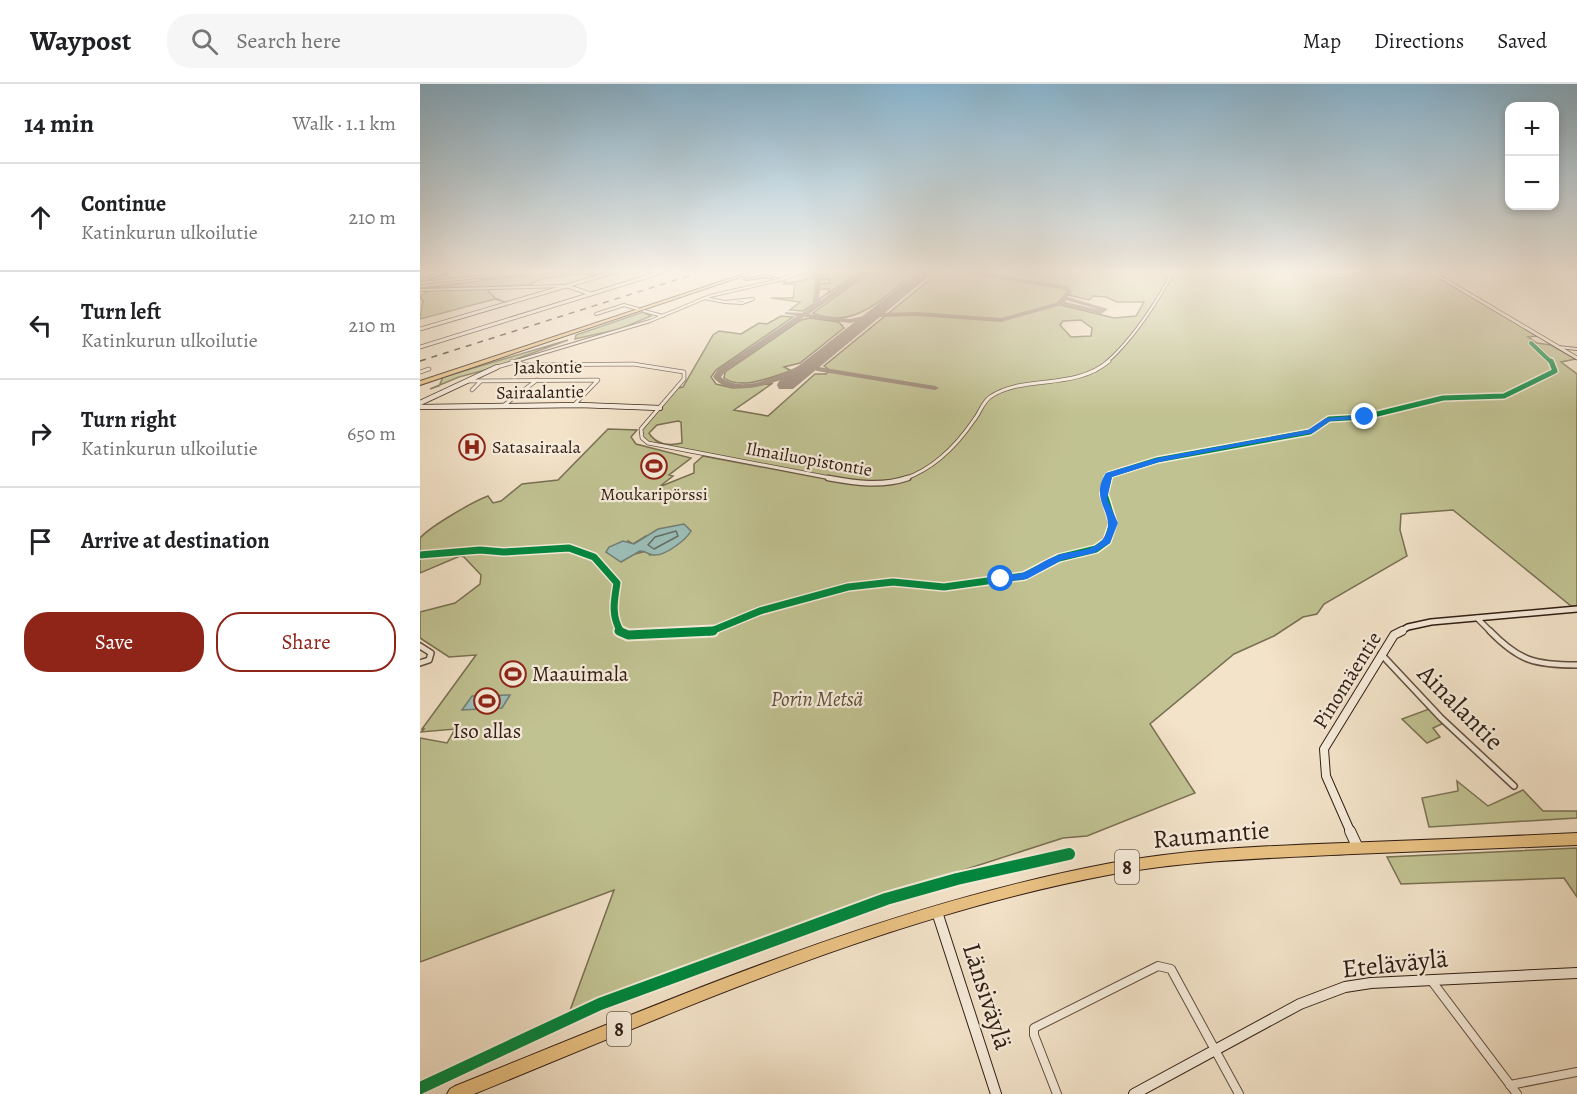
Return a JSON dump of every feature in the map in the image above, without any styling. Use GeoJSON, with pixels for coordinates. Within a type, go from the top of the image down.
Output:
{"type":"FeatureCollection","features":[{"type":"Feature","properties":{"kind":"highway"},"geometry":{"type":"LineString","coordinates":[[420,382],[608,319]]}},
{"type":"Feature","properties":{"kind":"highway"},"geometry":{"type":"LineString","coordinates":[[420,382],[613,319]]}},
{"type":"Feature","properties":{"kind":"highway","name":"Raumantie"},"geometry":{"type":"LineString","coordinates":[[455,1094],[783,963],[937,911],[1046,883],[1139,865],[1209,856],[1577,839]]}},
{"type":"Feature","properties":{"kind":"street"},"geometry":{"type":"LineString","coordinates":[[420,329],[454,319]]}},
{"type":"Feature","properties":{"kind":"street"},"geometry":{"type":"LineString","coordinates":[[420,347],[510,319]]}},
{"type":"Feature","properties":{"kind":"street"},"geometry":{"type":"LineString","coordinates":[[421,403],[463,381],[512,361],[652,319]]}},
{"type":"Feature","properties":{"kind":"street","name":"Ilmailuopistontie"},"geometry":{"type":"LineString","coordinates":[[660,408],[640,432],[648,443],[862,484],[900,482],[916,476],[931,465],[974,421],[983,404],[992,396],[1089,374],[1100,368],[1144,319]]}},
{"type":"Feature","properties":{"kind":"street"},"geometry":{"type":"LineString","coordinates":[[1511,319],[1577,358]]}},
{"type":"Feature","properties":{"kind":"street"},"geometry":{"type":"LineString","coordinates":[[1558,347],[1577,349]]}},
{"type":"Feature","properties":{"kind":"street"},"geometry":{"type":"LineString","coordinates":[[512,361],[526,365],[633,364],[684,372],[684,379],[660,408]]}},
{"type":"Feature","properties":{"kind":"street"},"geometry":{"type":"LineString","coordinates":[[420,372],[429,369]]}},
{"type":"Feature","properties":{"kind":"street"},"geometry":{"type":"LineString","coordinates":[[503,406],[537,380]]}},
{"type":"Feature","properties":{"kind":"street","name":"Jaakontie"},"geometry":{"type":"LineString","coordinates":[[463,381],[598,380],[574,405]]}},
{"type":"Feature","properties":{"kind":"street"},"geometry":{"type":"LineString","coordinates":[[472,390],[481,381]]}},
{"type":"Feature","properties":{"kind":"street","name":"Sairaalantie"},"geometry":{"type":"LineString","coordinates":[[421,403],[660,408]]}},
{"type":"Feature","properties":{"kind":"street","name":"Pinomäentie"},"geometry":{"type":"LineString","coordinates":[[1359,848],[1326,776],[1324,749],[1394,635],[1408,627],[1477,617],[1577,609]]}},
{"type":"Feature","properties":{"kind":"street"},"geometry":{"type":"LineString","coordinates":[[1477,617],[1523,659],[1545,666],[1577,665]]}},
{"type":"Feature","properties":{"kind":"street"},"geometry":{"type":"LineString","coordinates":[[420,646],[431,653],[429,660],[420,663]]}},
{"type":"Feature","properties":{"kind":"street","name":"Ainalantie"},"geometry":{"type":"LineString","coordinates":[[1381,654],[1441,718],[1514,786]]}},
{"type":"Feature","properties":{"kind":"street","name":"Länsiväylä"},"geometry":{"type":"LineString","coordinates":[[937,911],[996,1094]]}},
{"type":"Feature","properties":{"kind":"street"},"geometry":{"type":"LineString","coordinates":[[1057,1094],[1034,1035],[1034,1028],[1158,966],[1171,969],[1239,1094]]}},
{"type":"Feature","properties":{"kind":"street","name":"Eteläväylä"},"geometry":{"type":"LineString","coordinates":[[1134,1094],[1300,1004],[1345,987],[1431,980],[1577,973]]}},
{"type":"Feature","properties":{"kind":"street"},"geometry":{"type":"LineString","coordinates":[[1431,980],[1517,1094]]}},
{"type":"Feature","properties":{"kind":"street"},"geometry":{"type":"LineString","coordinates":[[1510,1085],[1577,1072]]}},
{"type":"Feature","properties":{"kind":"green space"},"geometry":{"type":"Polygon","coordinates":[[[622,319],[644,319],[620,329],[575,339],[576,335],[622,319]]]}},
{"type":"Feature","properties":{"kind":"green space","name":"Porin Metsä"},"geometry":{"type":"Polygon","coordinates":[[[776,319],[790,319],[716,370],[711,377],[716,384],[733,388],[773,383],[734,410],[768,416],[815,374],[826,374],[830,370],[824,366],[881,319],[1510,319],[1538,336],[1528,337],[1537,343],[1551,345],[1576,359],[1561,362],[1577,374],[1577,606],[1571,606],[1453,510],[1401,514],[1400,530],[1407,556],[1324,604],[1317,614],[1303,617],[1274,636],[1234,654],[1150,724],[1195,793],[1087,836],[1063,838],[886,895],[602,998],[568,1016],[614,890],[420,962],[420,738],[447,743],[455,729],[421,732],[476,655],[449,657],[420,638],[420,612],[455,603],[480,584],[481,575],[464,557],[460,556],[420,573],[420,538],[452,515],[488,496],[493,503],[501,501],[522,484],[558,480],[608,429],[637,430],[631,437],[636,444],[691,458],[669,475],[673,476],[659,487],[694,473],[694,464],[703,456],[836,481],[654,445],[644,440],[640,432],[677,388],[683,387],[713,335],[719,331],[741,334],[759,323],[767,324],[776,319]],[[1081,320],[1063,321],[1060,325],[1071,337],[1091,336],[1092,328],[1081,320]],[[681,422],[657,425],[649,433],[659,442],[682,443],[681,422]],[[646,536],[633,544],[628,541],[631,555],[646,551],[650,555],[683,539],[646,536]]]}},
{"type":"Feature","properties":{"kind":"green space"},"geometry":{"type":"Polygon","coordinates":[[[801,320],[839,322],[844,328],[800,363],[784,367],[790,370],[787,372],[747,383],[738,383],[724,378],[725,372],[801,320]]]}},
{"type":"Feature","properties":{"kind":"green space"},"geometry":{"type":"Polygon","coordinates":[[[568,340],[489,369],[439,385],[443,377],[568,340]]]}},
{"type":"Feature","properties":{"kind":"green space"},"geometry":{"type":"Polygon","coordinates":[[[1429,709],[1444,723],[1433,728],[1440,737],[1427,743],[1402,719],[1429,709]]]}},
{"type":"Feature","properties":{"kind":"green space"},"geometry":{"type":"Polygon","coordinates":[[[1457,781],[1488,806],[1523,790],[1543,811],[1577,811],[1577,818],[1429,827],[1422,798],[1458,791],[1457,781]]]}},
{"type":"Feature","properties":{"kind":"green space"},"geometry":{"type":"Polygon","coordinates":[[[1577,848],[1577,897],[1564,878],[1401,884],[1387,857],[1577,848]]]}},
{"type":"Feature","properties":{"kind":"water"},"geometry":{"type":"Polygon","coordinates":[[[684,524],[691,531],[688,535],[680,543],[659,555],[640,551],[621,562],[606,552],[609,547],[623,541],[634,544],[658,529],[684,524]]]}},
{"type":"Feature","properties":{"kind":"water","name":"Iso allas"},"geometry":{"type":"Polygon","coordinates":[[[510,695],[502,708],[462,710],[472,696],[510,695]]]}},
{"type":"Feature","properties":{"kind":"taxiway"},"geometry":{"type":"LineString","coordinates":[[797,319],[721,371],[717,377],[720,381],[731,385],[756,384],[783,377],[817,360]]}},
{"type":"Feature","properties":{"kind":"taxiway"},"geometry":{"type":"LineString","coordinates":[[835,319],[850,321],[859,319]]}},
{"type":"Feature","properties":{"kind":"taxiway"},"geometry":{"type":"LineString","coordinates":[[989,319],[1004,319]]}},
{"type":"Feature","properties":{"kind":"taxiway"},"geometry":{"type":"LineString","coordinates":[[814,362],[817,369],[935,388]]}},
{"type":"Feature","properties":{"kind":"runway"},"geometry":{"type":"LineString","coordinates":[[786,385],[868,319]]}},
{"type":"Feature","properties":{"kind":"railway"},"geometry":{"type":"LineString","coordinates":[[420,361],[552,319]]}},
{"type":"Feature","properties":{"kind":"cycle path"},"geometry":{"type":"LineString","coordinates":[[420,555],[480,550],[504,552],[555,548],[582,551],[606,567],[617,583],[613,607],[614,620],[620,632],[628,635],[707,633],[760,611],[848,587],[893,582],[944,587],[1024,576],[1059,558],[1096,549],[1107,541],[1113,523],[1104,494],[1105,482],[1109,475],[1157,460],[1310,432],[1329,419],[1365,417],[1426,404],[1443,398],[1504,396],[1555,371],[1550,359],[1531,343]]}},
{"type":"Feature","properties":{"kind":"cycle path"},"geometry":{"type":"LineString","coordinates":[[420,1088],[600,1004],[886,899],[957,879],[1069,854]]}},
{"type":"Feature","properties":{"kind":"place","name":"Satasairaala"},"geometry":{"type":"Point","coordinates":[472,447]}},
{"type":"Feature","properties":{"kind":"place","name":"Moukaripörssi"},"geometry":{"type":"Point","coordinates":[654,466]}},
{"type":"Feature","properties":{"kind":"place","name":"Maauimala"},"geometry":{"type":"Point","coordinates":[513,674]}},
{"type":"Feature","properties":{"kind":"place","name":"Iso allas"},"geometry":{"type":"Point","coordinates":[487,701]}},
{"type":"Feature","properties":{"kind":"route"},"geometry":{"type":"LineString","coordinates":[[1001,579],[1024,576],[1046,563],[1091,551],[1107,541],[1113,523],[1113,516],[1103,499],[1105,481],[1109,475],[1157,460],[1174,459],[1218,447],[1233,446],[1275,436],[1310,432],[1329,419],[1365,417]]}}]}
